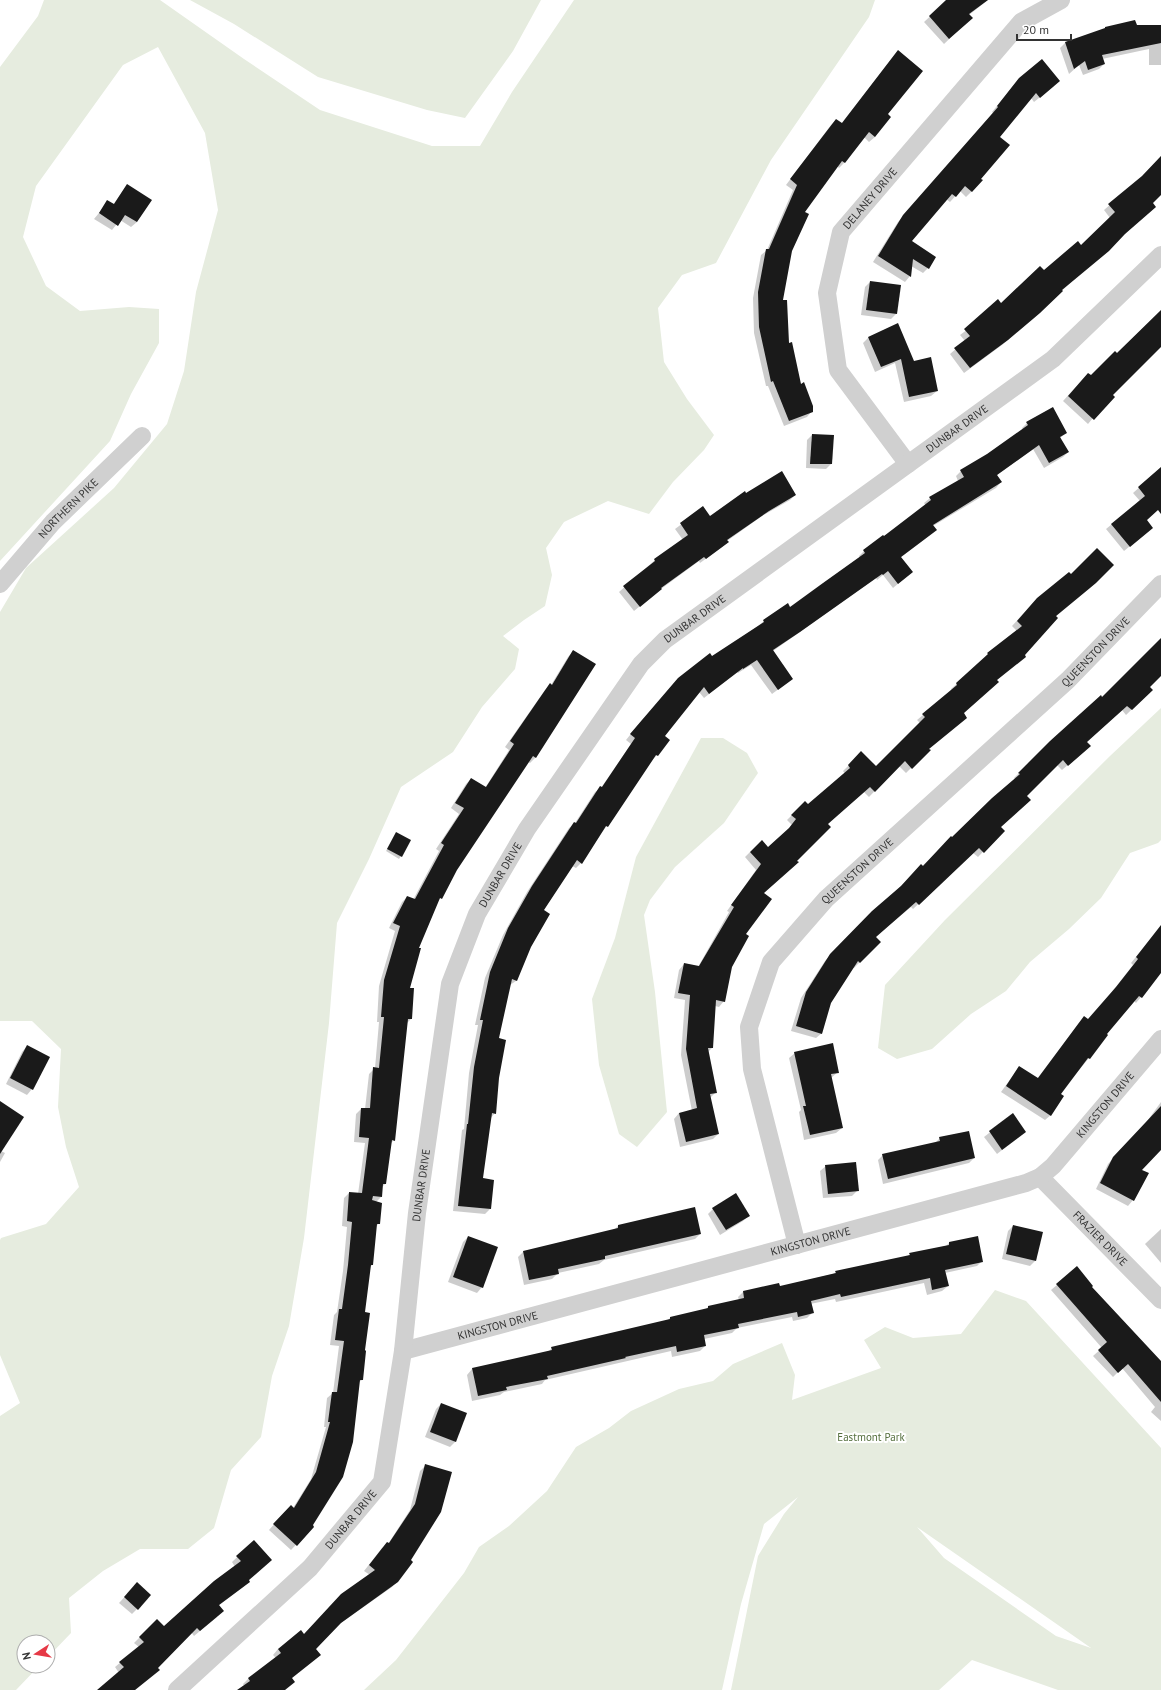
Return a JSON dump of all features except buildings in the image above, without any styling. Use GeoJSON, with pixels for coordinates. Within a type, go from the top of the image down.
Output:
{"type":"FeatureCollection","features":[{"type":"Feature","properties":{"kind":"street","name":"DELANEY DRIVE"},"geometry":{"type":"LineString","coordinates":[[908,464],[838,370],[826,293],[841,232],[1021,22],[1061,0]]}},
{"type":"Feature","properties":{"kind":"street","name":"DUNBAR DRIVE"},"geometry":{"type":"LineString","coordinates":[[177,1690],[310,1568],[382,1482],[403,1351],[417,1213],[450,984],[477,914],[527,829],[641,664],[665,640],[1053,359],[1161,255]]}},
{"type":"Feature","properties":{"kind":"street","name":"NORTHERN PIKE"},"geometry":{"type":"LineString","coordinates":[[0,584],[53,522],[142,436]]}},
{"type":"Feature","properties":{"kind":"street","name":"QUEENSTON DRIVE"},"geometry":{"type":"LineString","coordinates":[[797,1245],[752,1069],[749,1027],[772,962],[826,899],[1068,680],[1161,584]]}},
{"type":"Feature","properties":{"kind":"street","name":"KINGSTON DRIVE"},"geometry":{"type":"LineString","coordinates":[[403,1351],[1026,1183],[1040,1177],[1062,1155],[1161,1039]]}},
{"type":"Feature","properties":{"kind":"street","name":"FRAZIER DRIVE"},"geometry":{"type":"LineString","coordinates":[[1040,1177],[1161,1300]]}},
{"type":"Feature","properties":{"kind":"green space"},"geometry":{"type":"Polygon","coordinates":[[[44,0],[160,0],[320,110],[432,146],[480,146],[512,92],[574,0],[875,0],[869,17],[771,160],[716,263],[682,275],[658,308],[664,362],[687,399],[714,435],[704,450],[673,482],[649,514],[608,501],[564,522],[546,548],[552,575],[545,606],[503,636],[519,649],[515,669],[482,707],[453,752],[401,787],[369,859],[337,923],[329,1023],[304,1238],[289,1326],[272,1376],[261,1437],[231,1470],[214,1528],[188,1549],[140,1549],[103,1571],[69,1598],[71,1633],[56,1649],[56,1634],[16,1634],[16,1674],[31,1674],[16,1690],[0,1690],[0,1416],[20,1403],[0,1355],[0,1240],[1,1238],[46,1224],[79,1187],[66,1147],[58,1107],[61,1049],[32,1021],[0,1021],[0,612],[26,568],[114,488],[167,424],[184,371],[196,292],[218,210],[205,133],[158,47],[123,65],[36,186],[23,237],[46,286],[80,311],[129,307],[159,309],[159,343],[131,394],[110,441],[0,561],[0,67],[38,16],[44,0]]]}},
{"type":"Feature","properties":{"kind":"green space"},"geometry":{"type":"Polygon","coordinates":[[[190,0],[541,0],[513,51],[465,118],[427,110],[318,77],[234,24],[190,0]]]}},
{"type":"Feature","properties":{"kind":"green space"},"geometry":{"type":"Polygon","coordinates":[[[1161,708],[1161,840],[1158,843],[1130,853],[1101,898],[1069,929],[1030,962],[1006,991],[971,1014],[932,1049],[897,1059],[878,1048],[885,985],[945,920],[1110,756],[1161,708]]]}},
{"type":"Feature","properties":{"kind":"green space"},"geometry":{"type":"Polygon","coordinates":[[[701,738],[723,738],[747,753],[758,773],[724,823],[675,867],[650,900],[644,915],[655,992],[667,1112],[637,1147],[619,1134],[599,1065],[592,999],[615,938],[636,857],[701,738]]]}},
{"type":"Feature","properties":{"kind":"green space","name":"Eastmont Park"},"geometry":{"type":"Polygon","coordinates":[[[995,1290],[1026,1301],[1161,1448],[1161,1690],[1058,1690],[972,1660],[939,1690],[731,1690],[758,1556],[784,1514],[798,1497],[764,1524],[741,1604],[722,1690],[364,1690],[396,1660],[464,1573],[479,1547],[509,1526],[547,1491],[576,1447],[609,1428],[631,1411],[679,1389],[713,1381],[733,1364],[782,1343],[795,1375],[792,1400],[881,1368],[864,1340],[885,1327],[913,1338],[961,1334],[995,1290]],[[917,1527],[944,1558],[1056,1636],[1091,1648],[917,1527]]]}}]}
